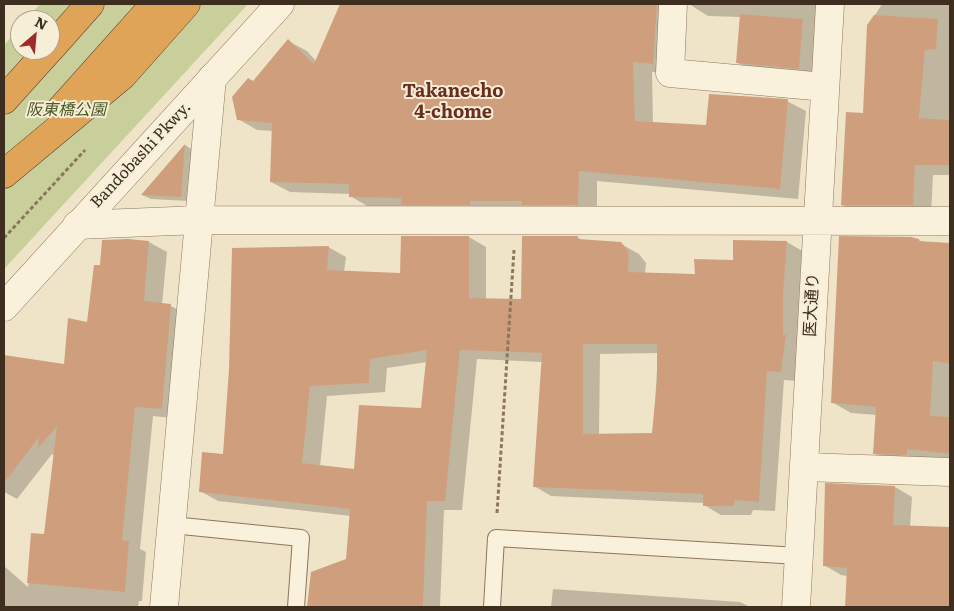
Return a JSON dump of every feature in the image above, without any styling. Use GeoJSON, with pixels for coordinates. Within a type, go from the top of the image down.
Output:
{"type":"FeatureCollection","features":[{"type":"Feature","properties":{"kind":"highway"},"geometry":{"type":"LineString","coordinates":[[60,37],[90,4]]}},
{"type":"Feature","properties":{"kind":"highway"},"geometry":{"type":"LineString","coordinates":[[4,174],[155,4]]}},
{"type":"Feature","properties":{"kind":"highway"},"geometry":{"type":"LineString","coordinates":[[4,174],[123,75],[186,4]]}},
{"type":"Feature","properties":{"kind":"highway"},"geometry":{"type":"LineString","coordinates":[[4,100],[39,60]]}},
{"type":"Feature","properties":{"kind":"street","name":"Bandobashi Pkwy."},"geometry":{"type":"LineString","coordinates":[[4,307],[280,4]]}},
{"type":"Feature","properties":{"kind":"street"},"geometry":{"type":"LineString","coordinates":[[673,4],[670,73],[825,87]]}},
{"type":"Feature","properties":{"kind":"street","name":"医大通り"},"geometry":{"type":"LineString","coordinates":[[796,607],[830,4]]}},
{"type":"Feature","properties":{"kind":"street"},"geometry":{"type":"LineString","coordinates":[[164,607],[212,78]]}},
{"type":"Feature","properties":{"kind":"street"},"geometry":{"type":"LineString","coordinates":[[77,225],[199,220],[515,222],[950,221]]}},
{"type":"Feature","properties":{"kind":"street"},"geometry":{"type":"LineString","coordinates":[[804,467],[950,472]]}},
{"type":"Feature","properties":{"kind":"lane"},"geometry":{"type":"LineString","coordinates":[[172,525],[301,538],[296,607]]}},
{"type":"Feature","properties":{"kind":"lane"},"geometry":{"type":"LineString","coordinates":[[492,607],[496,538],[799,556]]}},
{"type":"Feature","properties":{"kind":"path"},"geometry":{"type":"LineString","coordinates":[[496,538],[515,222]]}},
{"type":"Feature","properties":{"kind":"green space","name":"阪東橋公園"},"geometry":{"type":"Polygon","coordinates":[[[40,4],[248,4],[4,269],[4,45],[10,38],[10,60],[60,60],[60,10],[35,10],[40,4]]]}},
{"type":"Feature","properties":{"kind":"building"},"geometry":{"type":"Polygon","coordinates":[[[340,4],[657,4],[653,64],[633,62],[635,121],[706,125],[709,94],[788,99],[780,189],[579,171],[578,205],[522,205],[522,201],[470,201],[470,205],[401,205],[401,198],[349,197],[349,184],[270,182],[272,123],[237,120],[232,97],[248,78],[253,81],[288,39],[314,64],[340,4]]]}},
{"type":"Feature","properties":{"kind":"building"},"geometry":{"type":"Polygon","coordinates":[[[740,14],[803,19],[799,69],[736,63],[740,14]]]}},
{"type":"Feature","properties":{"kind":"building"},"geometry":{"type":"Polygon","coordinates":[[[874,15],[938,19],[936,49],[925,50],[919,118],[950,120],[950,165],[915,165],[913,205],[841,205],[846,112],[863,113],[867,25],[874,15]]]}},
{"type":"Feature","properties":{"kind":"building"},"geometry":{"type":"Polygon","coordinates":[[[185,144],[181,197],[141,195],[185,144]]]}},
{"type":"Feature","properties":{"kind":"building"},"geometry":{"type":"Polygon","coordinates":[[[401,236],[469,236],[469,298],[521,299],[522,236],[578,236],[578,239],[621,242],[629,252],[628,272],[695,274],[694,259],[733,260],[733,240],[787,241],[783,295],[783,335],[786,335],[781,372],[767,371],[759,502],[735,500],[733,506],[703,506],[703,494],[533,487],[542,353],[460,350],[445,501],[427,501],[423,607],[307,607],[311,572],[346,559],[350,509],[199,492],[202,452],[223,454],[229,369],[232,248],[329,246],[327,270],[400,273],[401,236]],[[583,344],[583,434],[652,433],[657,382],[657,344],[583,344]],[[427,350],[370,359],[369,383],[310,386],[302,463],[354,469],[359,405],[421,408],[427,350]]]}},
{"type":"Feature","properties":{"kind":"building"},"geometry":{"type":"Polygon","coordinates":[[[839,236],[911,237],[919,239],[919,241],[950,243],[950,364],[933,361],[930,416],[950,417],[950,454],[907,449],[907,455],[873,454],[876,407],[831,403],[839,236]]]}},
{"type":"Feature","properties":{"kind":"building"},"geometry":{"type":"Polygon","coordinates":[[[128,239],[149,241],[144,301],[171,304],[162,409],[135,407],[122,540],[129,541],[125,592],[27,583],[31,533],[44,534],[57,426],[38,448],[39,437],[4,483],[4,355],[64,364],[68,318],[87,322],[94,265],[100,265],[102,240],[128,239]]]}},
{"type":"Feature","properties":{"kind":"building"},"geometry":{"type":"Polygon","coordinates":[[[825,483],[895,486],[893,525],[950,527],[950,607],[845,607],[847,568],[823,566],[825,483]]]}},
{"type":"Feature","properties":{"kind":"district","name":"Takanecho 4-chome"},"geometry":{"type":"Point","coordinates":[453,102]}}]}
